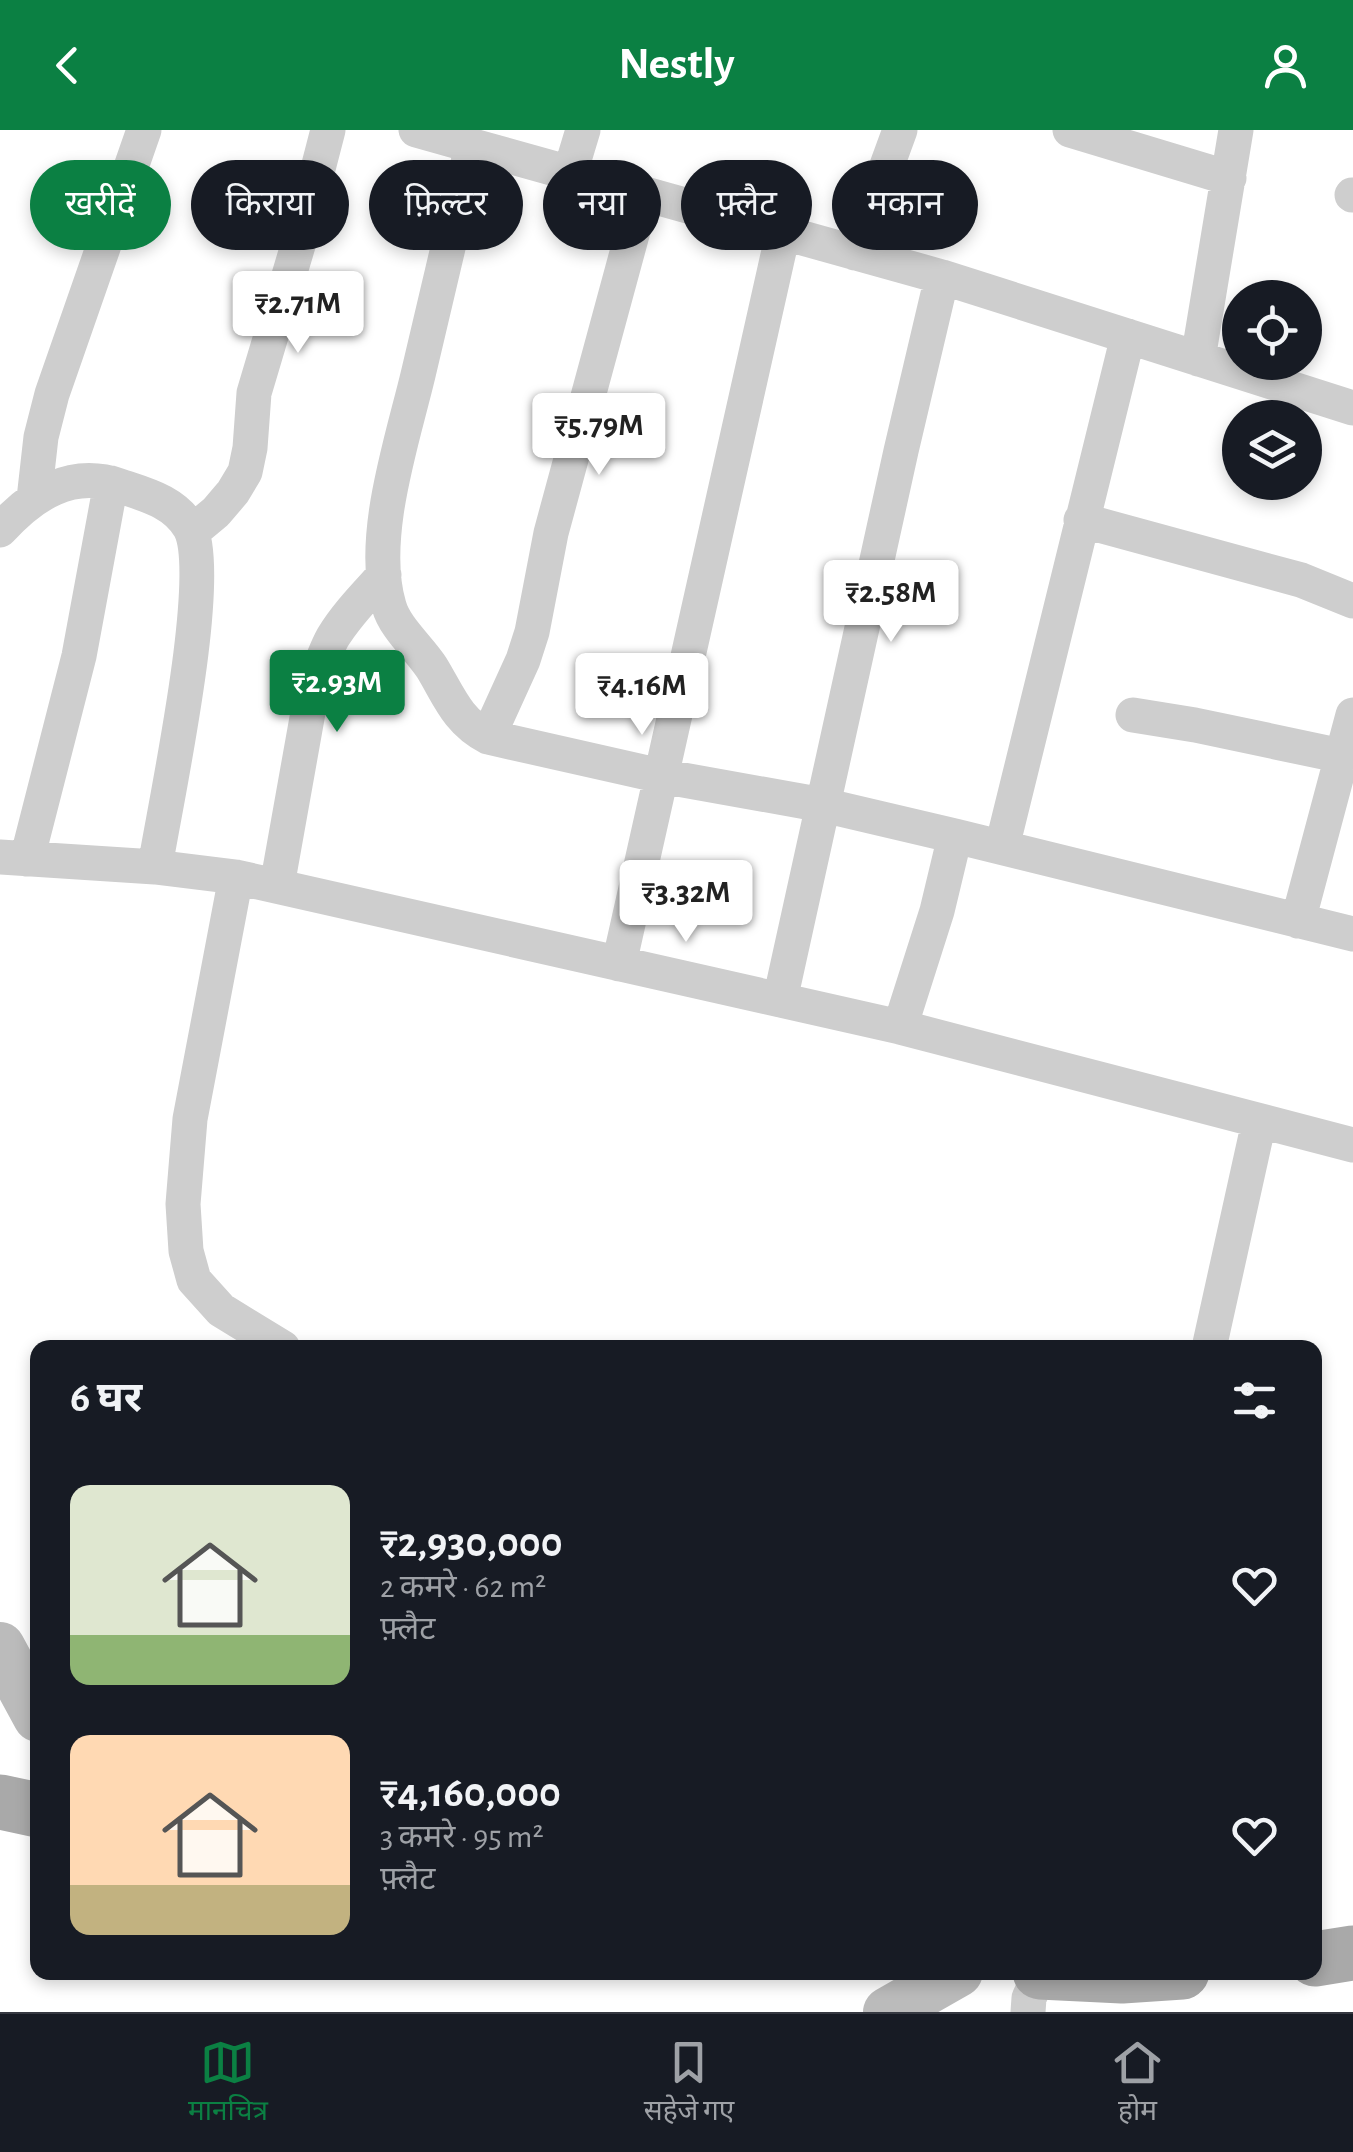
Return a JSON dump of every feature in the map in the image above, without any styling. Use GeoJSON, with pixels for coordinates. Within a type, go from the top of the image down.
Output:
{"type":"FeatureCollection","features":[{"type":"Feature","properties":{"kind":"main road"},"geometry":{"type":"LineString","coordinates":[[0,1802],[30,1808]]}},
{"type":"Feature","properties":{"kind":"main road"},"geometry":{"type":"LineString","coordinates":[[1322,1958],[1353,1954]]}},
{"type":"Feature","properties":{"kind":"street"},"geometry":{"type":"LineString","coordinates":[[34,499],[41,436],[52,394],[144,130]]}},
{"type":"Feature","properties":{"kind":"street"},"geometry":{"type":"LineString","coordinates":[[192,532],[216,512],[244,472],[254,393],[328,130]]}},
{"type":"Feature","properties":{"kind":"street"},"geometry":{"type":"LineString","coordinates":[[416,130],[543,166]]}},
{"type":"Feature","properties":{"kind":"street"},"geometry":{"type":"LineString","coordinates":[[574,160],[583,130]]}},
{"type":"Feature","properties":{"kind":"street"},"geometry":{"type":"LineString","coordinates":[[854,253],[900,130]]}},
{"type":"Feature","properties":{"kind":"street"},"geometry":{"type":"LineString","coordinates":[[1070,130],[1229,178]]}},
{"type":"Feature","properties":{"kind":"street"},"geometry":{"type":"LineString","coordinates":[[1198,359],[1236,130]]}},
{"type":"Feature","properties":{"kind":"street"},"geometry":{"type":"LineString","coordinates":[[472,146],[387,510],[384,538],[388,606],[470,728],[488,737],[661,776],[823,805],[1353,934]]}},
{"type":"Feature","properties":{"kind":"street"},"geometry":{"type":"LineString","coordinates":[[812,241],[942,278],[1353,408]]}},
{"type":"Feature","properties":{"kind":"street"},"geometry":{"type":"LineString","coordinates":[[488,737],[532,632],[551,533],[627,250]]}},
{"type":"Feature","properties":{"kind":"street"},"geometry":{"type":"LineString","coordinates":[[620,964],[778,250]]}},
{"type":"Feature","properties":{"kind":"street"},"geometry":{"type":"LineString","coordinates":[[780,1000],[942,278]]}},
{"type":"Feature","properties":{"kind":"street"},"geometry":{"type":"LineString","coordinates":[[1002,847],[1128,336]]}},
{"type":"Feature","properties":{"kind":"street"},"geometry":{"type":"LineString","coordinates":[[0,530],[34,499],[56,486],[82,480],[111,482],[156,498],[181,514],[192,532],[196,589],[191,656],[155,867]]}},
{"type":"Feature","properties":{"kind":"street"},"geometry":{"type":"LineString","coordinates":[[111,482],[79,656],[13,858],[155,867],[236,877],[900,1027],[1353,1145]]}},
{"type":"Feature","properties":{"kind":"street"},"geometry":{"type":"LineString","coordinates":[[1082,520],[1301,580],[1353,601]]}},
{"type":"Feature","properties":{"kind":"street"},"geometry":{"type":"LineString","coordinates":[[277,886],[312,690],[332,639],[384,574]]}},
{"type":"Feature","properties":{"kind":"street"},"geometry":{"type":"LineString","coordinates":[[1298,921],[1340,815],[1342,756],[1353,715]]}},
{"type":"Feature","properties":{"kind":"street"},"geometry":{"type":"LineString","coordinates":[[1133,716],[1196,725],[1342,756]]}},
{"type":"Feature","properties":{"kind":"street"},"geometry":{"type":"LineString","coordinates":[[900,1027],[937,912],[955,836]]}},
{"type":"Feature","properties":{"kind":"street"},"geometry":{"type":"LineString","coordinates":[[236,877],[190,1120],[184,1204],[186,1251],[194,1280],[221,1310],[271,1340]]}},
{"type":"Feature","properties":{"kind":"street"},"geometry":{"type":"LineString","coordinates":[[1212,1340],[1259,1122]]}},
{"type":"Feature","properties":{"kind":"street"},"geometry":{"type":"LineString","coordinates":[[0,1647],[30,1702]]}},
{"type":"Feature","properties":{"kind":"street"},"geometry":{"type":"LineString","coordinates":[[889,2012],[944,1980]]}},
{"type":"Feature","properties":{"kind":"street"},"geometry":{"type":"LineString","coordinates":[[1028,2012],[1037,1980]]}}]}
